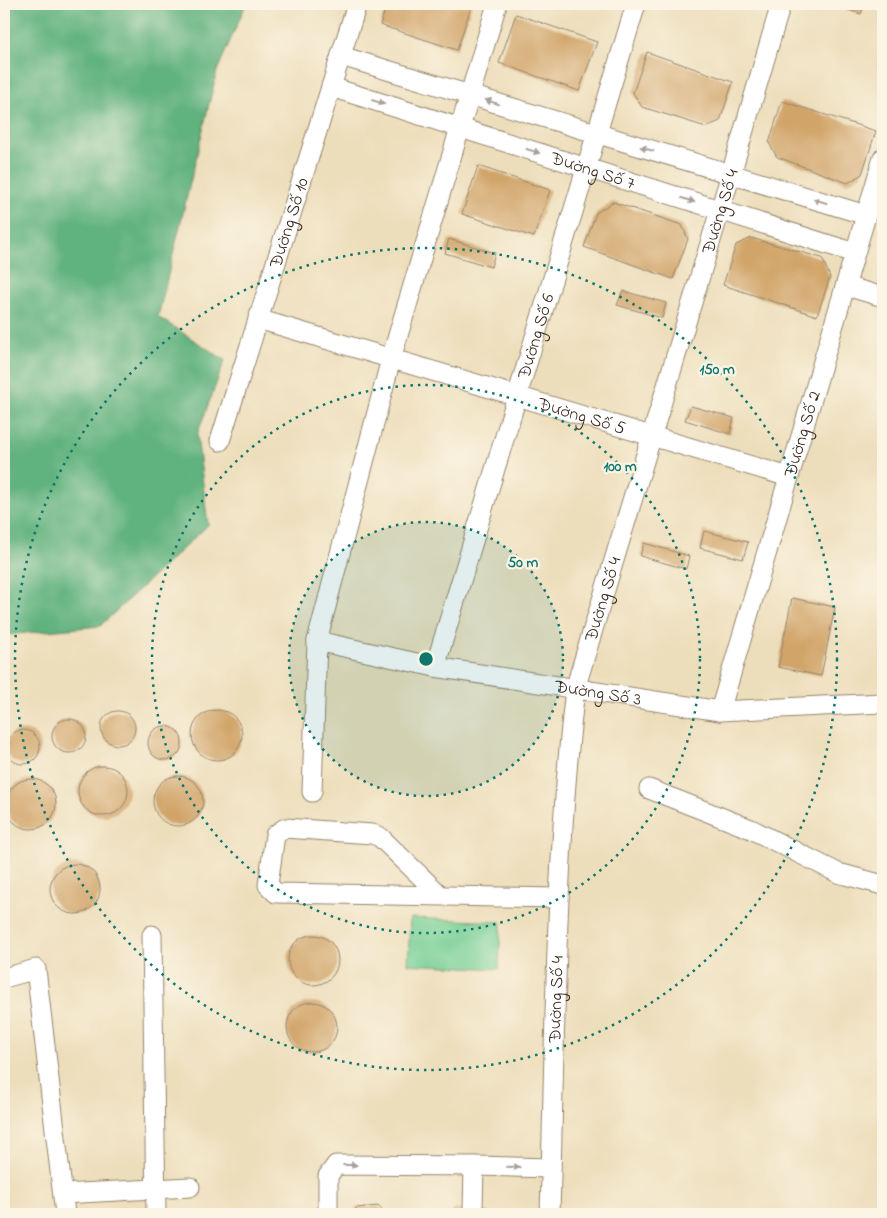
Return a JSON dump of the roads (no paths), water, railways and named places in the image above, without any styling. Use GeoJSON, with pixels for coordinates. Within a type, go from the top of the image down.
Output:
{"type":"FeatureCollection","features":[{"type":"Feature","properties":{"kind":"street","name":"Đường Số 10"},"geometry":{"type":"LineString","coordinates":[[220,441],[357,4]]}},
{"type":"Feature","properties":{"kind":"street"},"geometry":{"type":"LineString","coordinates":[[312,792],[316,642],[391,359],[497,4]]}},
{"type":"Feature","properties":{"kind":"street","name":"Đường Số 6"},"geometry":{"type":"LineString","coordinates":[[436,667],[636,4]]}},
{"type":"Feature","properties":{"kind":"street","name":"Đường Số 4"},"geometry":{"type":"LineString","coordinates":[[550,1214],[559,898],[569,741],[575,689],[731,174],[780,4]]}},
{"type":"Feature","properties":{"kind":"street","name":"Đường Số 7"},"geometry":{"type":"LineString","coordinates":[[341,56],[866,215]]}},
{"type":"Feature","properties":{"kind":"street","name":"Đường Số 7"},"geometry":{"type":"LineString","coordinates":[[331,87],[855,253]]}},
{"type":"Feature","properties":{"kind":"street","name":"Đường Số 2"},"geometry":{"type":"LineString","coordinates":[[720,711],[866,215],[879,186],[883,158]]}},
{"type":"Feature","properties":{"kind":"street"},"geometry":{"type":"LineString","coordinates":[[846,286],[883,297]]}},
{"type":"Feature","properties":{"kind":"street","name":"Đường Số 5"},"geometry":{"type":"LineString","coordinates":[[258,319],[789,478]]}},
{"type":"Feature","properties":{"kind":"street","name":"Đường Số 3"},"geometry":{"type":"LineString","coordinates":[[316,642],[436,667],[720,711],[883,703]]}},
{"type":"Feature","properties":{"kind":"street"},"geometry":{"type":"LineString","coordinates":[[649,789],[751,829],[838,872],[883,885]]}},
{"type":"Feature","properties":{"kind":"street"},"geometry":{"type":"LineString","coordinates":[[441,896],[387,843],[372,834],[285,828],[275,835],[268,885],[276,893],[441,896],[559,898]]}},
{"type":"Feature","properties":{"kind":"street"},"geometry":{"type":"LineString","coordinates":[[152,935],[156,1214]]}},
{"type":"Feature","properties":{"kind":"street"},"geometry":{"type":"LineString","coordinates":[[4,978],[36,969],[65,1214]]}},
{"type":"Feature","properties":{"kind":"street"},"geometry":{"type":"LineString","coordinates":[[328,1214],[328,1176],[336,1165],[551,1168]]}},
{"type":"Feature","properties":{"kind":"street"},"geometry":{"type":"LineString","coordinates":[[473,1210],[474,1166]]}},
{"type":"Feature","properties":{"kind":"street"},"geometry":{"type":"LineString","coordinates":[[63,1194],[190,1187]]}}]}
